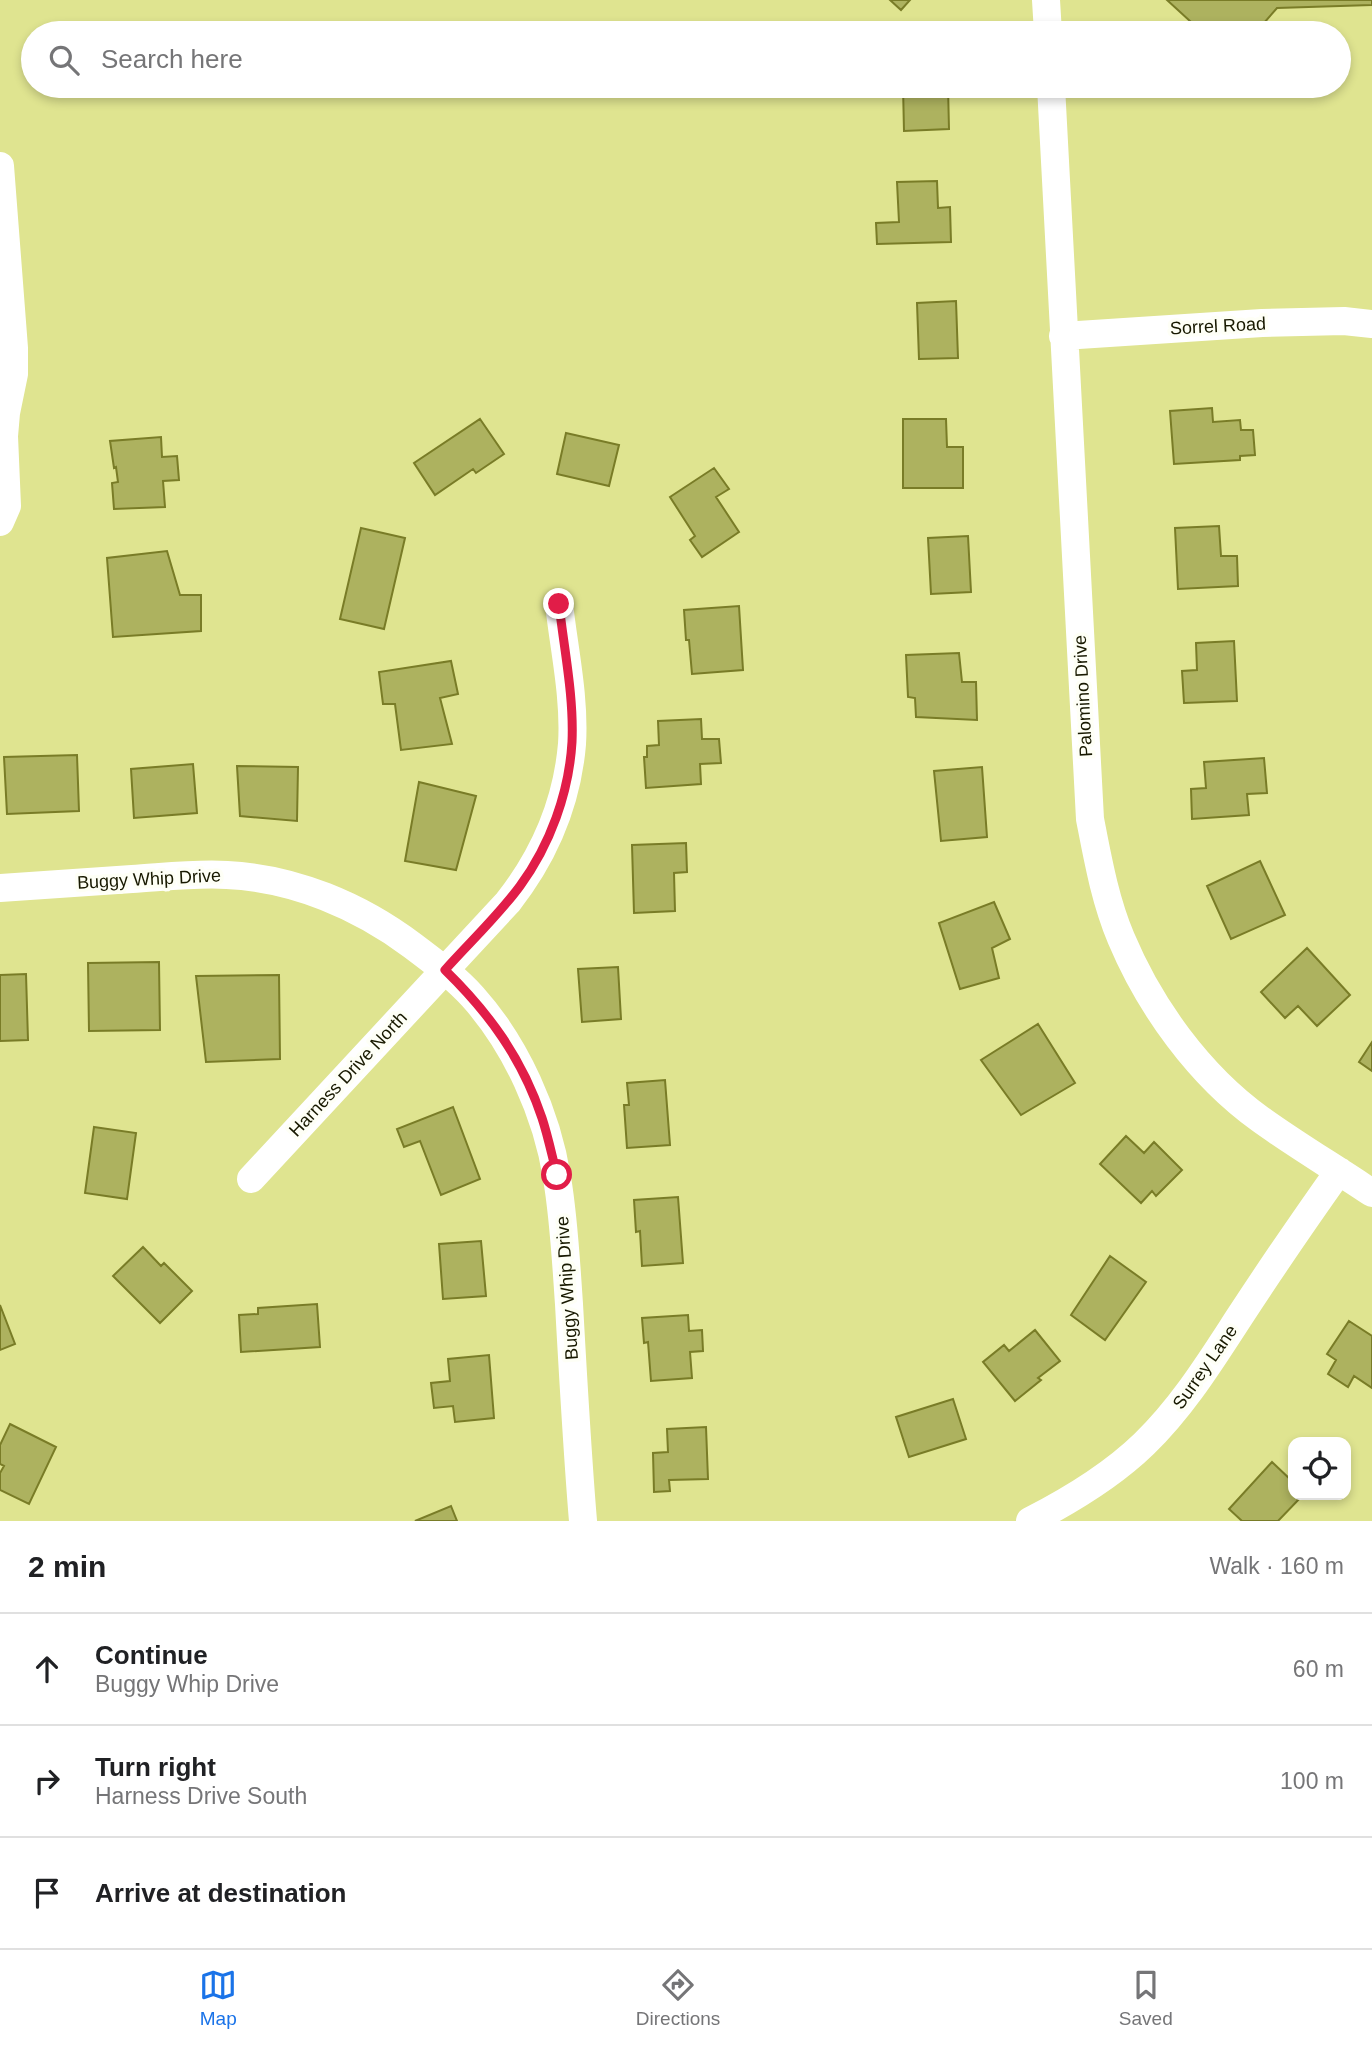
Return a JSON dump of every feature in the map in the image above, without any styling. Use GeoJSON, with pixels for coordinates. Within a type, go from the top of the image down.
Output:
{"type":"FeatureCollection","features":[{"type":"Feature","properties":{"kind":"street"},"geometry":{"type":"LineString","coordinates":[[1046,0],[1047,21]]}},
{"type":"Feature","properties":{"kind":"street","name":"Palomino Drive"},"geometry":{"type":"LineString","coordinates":[[1052,98],[1090,819],[1101,880],[1121,938],[1148,993],[1203,1067],[1259,1118],[1372,1193]]}},
{"type":"Feature","properties":{"kind":"street"},"geometry":{"type":"LineString","coordinates":[[0,166],[15,348],[14,374],[4,436],[7,506],[0,522]]}},
{"type":"Feature","properties":{"kind":"street","name":"Sorrel Road"},"geometry":{"type":"LineString","coordinates":[[1063,336],[1262,323],[1344,321],[1372,324]]}},
{"type":"Feature","properties":{"kind":"street","name":"Harness Drive North"},"geometry":{"type":"LineString","coordinates":[[251,1179],[508,902],[541,852],[567,781],[572,743],[571,705],[559,604]]}},
{"type":"Feature","properties":{"kind":"street","name":"Buggy Whip Drive"},"geometry":{"type":"LineString","coordinates":[[0,888],[182,875],[229,875],[275,881],[320,894],[363,913],[402,937],[445,970],[473,998],[502,1035],[525,1076],[542,1118],[557,1175],[564,1234],[583,1521]]}},
{"type":"Feature","properties":{"kind":"street","name":"Surrey Lane"},"geometry":{"type":"LineString","coordinates":[[1030,1521],[1069,1512],[1075,1497],[1144,1444],[1184,1400],[1339,1171]]}},
{"type":"Feature","properties":{"kind":"building"},"geometry":{"type":"Polygon","coordinates":[[[890,0],[910,0],[901,10],[890,0]]]}},
{"type":"Feature","properties":{"kind":"building"},"geometry":{"type":"Polygon","coordinates":[[[1167,0],[1372,0],[1372,5],[1277,8],[1266,21],[1190,21],[1167,0]]]}},
{"type":"Feature","properties":{"kind":"building"},"geometry":{"type":"Polygon","coordinates":[[[903,98],[948,98],[949,129],[904,131],[903,98]]]}},
{"type":"Feature","properties":{"kind":"building"},"geometry":{"type":"Polygon","coordinates":[[[937,181],[938,208],[950,207],[951,242],[877,244],[876,223],[899,222],[897,182],[937,181]]]}},
{"type":"Feature","properties":{"kind":"building"},"geometry":{"type":"Polygon","coordinates":[[[956,301],[958,358],[919,359],[917,303],[956,301]]]}},
{"type":"Feature","properties":{"kind":"building"},"geometry":{"type":"Polygon","coordinates":[[[1212,408],[1213,422],[1240,420],[1241,430],[1253,430],[1255,455],[1240,456],[1240,460],[1174,464],[1170,411],[1212,408]]]}},
{"type":"Feature","properties":{"kind":"building"},"geometry":{"type":"Polygon","coordinates":[[[480,419],[504,454],[476,473],[473,469],[435,495],[414,463],[480,419]]]}},
{"type":"Feature","properties":{"kind":"building"},"geometry":{"type":"Polygon","coordinates":[[[903,419],[946,419],[947,447],[963,447],[963,488],[903,488],[903,419]]]}},
{"type":"Feature","properties":{"kind":"building"},"geometry":{"type":"Polygon","coordinates":[[[566,433],[619,445],[609,486],[557,474],[566,433]]]}},
{"type":"Feature","properties":{"kind":"building"},"geometry":{"type":"Polygon","coordinates":[[[161,437],[162,457],[177,456],[179,480],[163,481],[165,507],[114,509],[112,483],[118,482],[110,441],[161,437]]]}},
{"type":"Feature","properties":{"kind":"building"},"geometry":{"type":"Polygon","coordinates":[[[714,468],[729,489],[716,497],[739,532],[702,557],[690,540],[695,536],[670,497],[714,468]]]}},
{"type":"Feature","properties":{"kind":"building"},"geometry":{"type":"Polygon","coordinates":[[[1219,526],[1221,556],[1237,556],[1238,586],[1178,589],[1175,528],[1219,526]]]}},
{"type":"Feature","properties":{"kind":"building"},"geometry":{"type":"Polygon","coordinates":[[[361,528],[405,538],[384,629],[340,619],[361,528]]]}},
{"type":"Feature","properties":{"kind":"building"},"geometry":{"type":"Polygon","coordinates":[[[968,536],[971,592],[931,594],[928,538],[968,536]]]}},
{"type":"Feature","properties":{"kind":"building"},"geometry":{"type":"Polygon","coordinates":[[[167,551],[180,595],[201,595],[201,631],[113,637],[107,558],[167,551]]]}},
{"type":"Feature","properties":{"kind":"building"},"geometry":{"type":"Polygon","coordinates":[[[739,606],[743,670],[692,674],[684,610],[739,606]]]}},
{"type":"Feature","properties":{"kind":"building"},"geometry":{"type":"Polygon","coordinates":[[[1234,641],[1237,701],[1184,703],[1182,671],[1197,670],[1196,643],[1234,641]]]}},
{"type":"Feature","properties":{"kind":"building"},"geometry":{"type":"Polygon","coordinates":[[[959,653],[962,682],[976,682],[977,720],[916,717],[915,698],[908,697],[906,655],[959,653]]]}},
{"type":"Feature","properties":{"kind":"building"},"geometry":{"type":"Polygon","coordinates":[[[451,661],[458,694],[440,698],[452,744],[401,750],[395,704],[383,704],[379,672],[451,661]]]}},
{"type":"Feature","properties":{"kind":"building"},"geometry":{"type":"Polygon","coordinates":[[[701,719],[702,739],[719,739],[721,763],[700,764],[701,784],[646,788],[644,757],[647,757],[647,746],[659,745],[658,721],[701,719]]]}},
{"type":"Feature","properties":{"kind":"building"},"geometry":{"type":"Polygon","coordinates":[[[77,755],[79,811],[7,814],[4,757],[77,755]]]}},
{"type":"Feature","properties":{"kind":"building"},"geometry":{"type":"Polygon","coordinates":[[[1264,758],[1267,793],[1247,794],[1249,815],[1192,819],[1191,789],[1206,788],[1204,762],[1264,758]]]}},
{"type":"Feature","properties":{"kind":"building"},"geometry":{"type":"Polygon","coordinates":[[[193,764],[197,813],[134,818],[131,769],[193,764]]]}},
{"type":"Feature","properties":{"kind":"building"},"geometry":{"type":"Polygon","coordinates":[[[237,766],[298,767],[297,821],[240,816],[237,766]]]}},
{"type":"Feature","properties":{"kind":"building"},"geometry":{"type":"Polygon","coordinates":[[[982,767],[987,837],[941,841],[934,771],[982,767]]]}},
{"type":"Feature","properties":{"kind":"building"},"geometry":{"type":"Polygon","coordinates":[[[419,782],[476,796],[456,870],[405,861],[419,782]]]}},
{"type":"Feature","properties":{"kind":"building"},"geometry":{"type":"Polygon","coordinates":[[[686,843],[687,872],[674,873],[675,911],[634,913],[632,845],[686,843]]]}},
{"type":"Feature","properties":{"kind":"building"},"geometry":{"type":"Polygon","coordinates":[[[1260,861],[1285,915],[1231,939],[1207,886],[1260,861]]]}},
{"type":"Feature","properties":{"kind":"building"},"geometry":{"type":"Polygon","coordinates":[[[994,902],[1010,939],[992,948],[999,978],[960,989],[939,923],[994,902]]]}},
{"type":"Feature","properties":{"kind":"building"},"geometry":{"type":"Polygon","coordinates":[[[1307,948],[1350,995],[1317,1026],[1298,1006],[1285,1018],[1261,992],[1307,948]]]}},
{"type":"Feature","properties":{"kind":"building"},"geometry":{"type":"Polygon","coordinates":[[[159,962],[160,1030],[89,1031],[88,963],[159,962]]]}},
{"type":"Feature","properties":{"kind":"building"},"geometry":{"type":"Polygon","coordinates":[[[618,967],[621,1019],[582,1022],[578,969],[618,967]]]}},
{"type":"Feature","properties":{"kind":"building"},"geometry":{"type":"Polygon","coordinates":[[[26,974],[28,1040],[0,1041],[0,975],[26,974]]]}},
{"type":"Feature","properties":{"kind":"building"},"geometry":{"type":"Polygon","coordinates":[[[279,975],[280,1059],[206,1062],[196,976],[279,975]]]}},
{"type":"Feature","properties":{"kind":"building"},"geometry":{"type":"Polygon","coordinates":[[[1038,1024],[1075,1083],[1021,1115],[981,1060],[1038,1024]]]}},
{"type":"Feature","properties":{"kind":"building"},"geometry":{"type":"Polygon","coordinates":[[[1372,1042],[1372,1071],[1359,1062],[1372,1042]]]}},
{"type":"Feature","properties":{"kind":"building"},"geometry":{"type":"Polygon","coordinates":[[[665,1080],[670,1145],[627,1148],[624,1105],[629,1105],[627,1083],[665,1080]]]}},
{"type":"Feature","properties":{"kind":"building"},"geometry":{"type":"Polygon","coordinates":[[[453,1107],[480,1179],[441,1195],[420,1141],[404,1147],[397,1129],[453,1107]]]}},
{"type":"Feature","properties":{"kind":"building"},"geometry":{"type":"Polygon","coordinates":[[[94,1127],[136,1133],[127,1199],[85,1193],[94,1127]]]}},
{"type":"Feature","properties":{"kind":"building"},"geometry":{"type":"Polygon","coordinates":[[[1126,1136],[1144,1153],[1154,1142],[1182,1170],[1156,1196],[1152,1191],[1141,1203],[1100,1164],[1126,1136]]]}},
{"type":"Feature","properties":{"kind":"building"},"geometry":{"type":"Polygon","coordinates":[[[678,1197],[683,1263],[642,1266],[640,1231],[636,1232],[634,1200],[678,1197]]]}},
{"type":"Feature","properties":{"kind":"building"},"geometry":{"type":"Polygon","coordinates":[[[481,1241],[486,1296],[443,1299],[439,1244],[481,1241]]]}},
{"type":"Feature","properties":{"kind":"building"},"geometry":{"type":"Polygon","coordinates":[[[143,1247],[161,1266],[164,1263],[192,1291],[160,1323],[113,1276],[143,1247]]]}},
{"type":"Feature","properties":{"kind":"building"},"geometry":{"type":"Polygon","coordinates":[[[1110,1256],[1146,1282],[1105,1340],[1071,1315],[1110,1256]]]}},
{"type":"Feature","properties":{"kind":"building"},"geometry":{"type":"Polygon","coordinates":[[[317,1304],[320,1347],[241,1352],[239,1315],[258,1314],[258,1308],[317,1304]]]}},
{"type":"Feature","properties":{"kind":"building"},"geometry":{"type":"Polygon","coordinates":[[[0,1305],[15,1344],[0,1350],[0,1305]]]}},
{"type":"Feature","properties":{"kind":"building"},"geometry":{"type":"Polygon","coordinates":[[[688,1315],[689,1331],[702,1330],[703,1351],[690,1352],[692,1378],[651,1381],[648,1342],[644,1343],[642,1318],[688,1315]]]}},
{"type":"Feature","properties":{"kind":"building"},"geometry":{"type":"Polygon","coordinates":[[[1349,1321],[1372,1336],[1372,1388],[1354,1376],[1348,1387],[1328,1374],[1336,1360],[1327,1354],[1349,1321]]]}},
{"type":"Feature","properties":{"kind":"building"},"geometry":{"type":"Polygon","coordinates":[[[1035,1330],[1060,1361],[1015,1401],[983,1362],[1004,1345],[1009,1351],[1035,1330]]]}},
{"type":"Feature","properties":{"kind":"building"},"geometry":{"type":"Polygon","coordinates":[[[489,1355],[494,1418],[455,1422],[453,1406],[434,1408],[431,1383],[450,1381],[448,1359],[489,1355]]]}},
{"type":"Feature","properties":{"kind":"building"},"geometry":{"type":"Polygon","coordinates":[[[953,1399],[966,1439],[909,1457],[896,1417],[953,1399]]]}},
{"type":"Feature","properties":{"kind":"building"},"geometry":{"type":"Polygon","coordinates":[[[10,1424],[56,1447],[29,1504],[0,1490],[0,1473],[4,1466],[0,1464],[0,1445],[10,1424]]]}},
{"type":"Feature","properties":{"kind":"building"},"geometry":{"type":"Polygon","coordinates":[[[706,1427],[708,1479],[669,1480],[670,1491],[654,1492],[653,1453],[668,1452],[667,1429],[706,1427]]]}},
{"type":"Feature","properties":{"kind":"building"},"geometry":{"type":"Polygon","coordinates":[[[1272,1462],[1288,1477],[1288,1500],[1298,1500],[1278,1521],[1242,1521],[1229,1509],[1272,1462]]]}},
{"type":"Feature","properties":{"kind":"building"},"geometry":{"type":"Polygon","coordinates":[[[451,1506],[457,1521],[415,1521],[451,1506]]]}},
{"type":"Feature","properties":{"kind":"route"},"geometry":{"type":"LineString","coordinates":[[557,1175],[542,1118],[525,1076],[502,1035],[473,998],[445,970],[521,885],[541,852],[556,817],[567,781],[572,743],[571,705],[559,604]]}}]}
